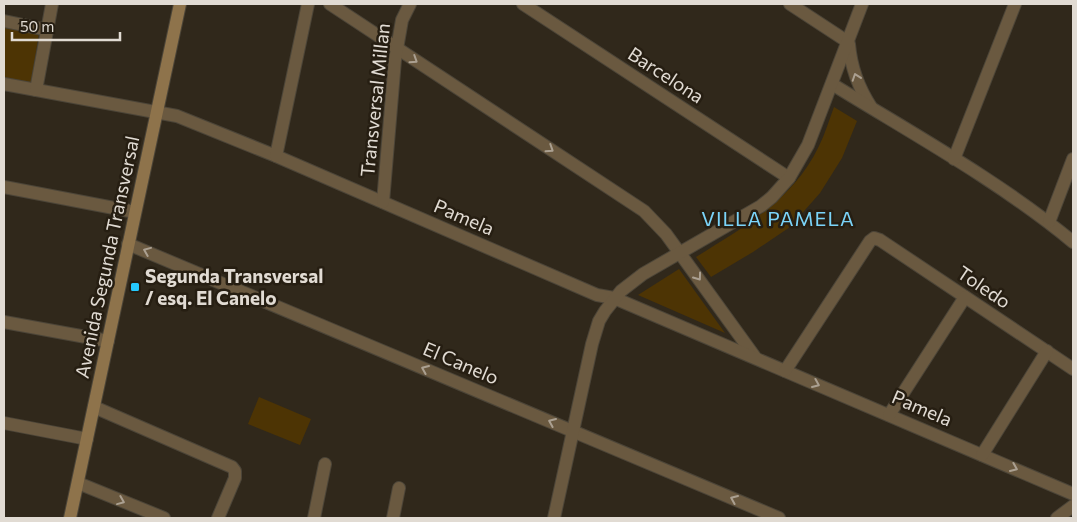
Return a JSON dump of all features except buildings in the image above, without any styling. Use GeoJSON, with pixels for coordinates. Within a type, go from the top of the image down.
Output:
{"type":"FeatureCollection","features":[{"type":"Feature","properties":{"kind":"main road","name":"Avenida Segunda Transversal"},"geometry":{"type":"LineString","coordinates":[[70,518],[180,4]]}},
{"type":"Feature","properties":{"kind":"street"},"geometry":{"type":"LineString","coordinates":[[36,90],[52,4]]}},
{"type":"Feature","properties":{"kind":"street"},"geometry":{"type":"LineString","coordinates":[[276,156],[308,4]]}},
{"type":"Feature","properties":{"kind":"street","name":"Pamela"},"geometry":{"type":"LineString","coordinates":[[330,4],[644,211],[660,226],[756,357]]}},
{"type":"Feature","properties":{"kind":"street","name":"Transversal Millan"},"geometry":{"type":"LineString","coordinates":[[383,202],[397,49],[402,20],[410,4]]}},
{"type":"Feature","properties":{"kind":"street","name":"Barcelona"},"geometry":{"type":"LineString","coordinates":[[523,4],[790,178]]}},
{"type":"Feature","properties":{"kind":"street"},"geometry":{"type":"LineString","coordinates":[[790,4],[848,42]]}},
{"type":"Feature","properties":{"kind":"street"},"geometry":{"type":"LineString","coordinates":[[554,518],[595,332],[605,311],[614,298],[631,282],[761,206],[790,178],[805,151],[862,4]]}},
{"type":"Feature","properties":{"kind":"street"},"geometry":{"type":"LineString","coordinates":[[954,159],[1015,4]]}},
{"type":"Feature","properties":{"kind":"street"},"geometry":{"type":"LineString","coordinates":[[4,21],[47,30]]}},
{"type":"Feature","properties":{"kind":"street"},"geometry":{"type":"LineString","coordinates":[[848,42],[855,78],[862,94],[872,109]]}},
{"type":"Feature","properties":{"kind":"street","name":"Pamela"},"geometry":{"type":"LineString","coordinates":[[4,84],[177,116],[276,156],[597,295],[614,298],[756,357],[1073,494]]}},
{"type":"Feature","properties":{"kind":"street"},"geometry":{"type":"LineString","coordinates":[[832,84],[954,159],[1049,222],[1073,242]]}},
{"type":"Feature","properties":{"kind":"street"},"geometry":{"type":"LineString","coordinates":[[1049,222],[1073,159]]}},
{"type":"Feature","properties":{"kind":"street"},"geometry":{"type":"LineString","coordinates":[[4,187],[135,212]]}},
{"type":"Feature","properties":{"kind":"street","name":"Toledo"},"geometry":{"type":"LineString","coordinates":[[786,371],[870,241],[874,238],[880,240],[1073,368]]}},
{"type":"Feature","properties":{"kind":"street","name":"El Canelo"},"geometry":{"type":"LineString","coordinates":[[128,244],[779,518]]}},
{"type":"Feature","properties":{"kind":"street"},"geometry":{"type":"LineString","coordinates":[[889,415],[966,297]]}},
{"type":"Feature","properties":{"kind":"street"},"geometry":{"type":"LineString","coordinates":[[4,322],[108,341]]}},
{"type":"Feature","properties":{"kind":"street"},"geometry":{"type":"LineString","coordinates":[[982,455],[1047,351]]}},
{"type":"Feature","properties":{"kind":"street"},"geometry":{"type":"LineString","coordinates":[[94,407],[232,468],[235,478],[218,518]]}},
{"type":"Feature","properties":{"kind":"street"},"geometry":{"type":"LineString","coordinates":[[4,423],[87,439]]}},
{"type":"Feature","properties":{"kind":"street"},"geometry":{"type":"LineString","coordinates":[[314,518],[326,464]]}},
{"type":"Feature","properties":{"kind":"street"},"geometry":{"type":"LineString","coordinates":[[78,483],[164,518]]}},
{"type":"Feature","properties":{"kind":"street"},"geometry":{"type":"LineString","coordinates":[[392,518],[399,488]]}},
{"type":"Feature","properties":{"kind":"street"},"geometry":{"type":"LineString","coordinates":[[1057,518],[1073,506]]}},
{"type":"Feature","properties":{"kind":"shaded area"},"geometry":{"type":"Polygon","coordinates":[[[4,27],[39,33],[31,83],[4,79],[4,27]]]}},
{"type":"Feature","properties":{"kind":"shaded area"},"geometry":{"type":"Polygon","coordinates":[[[834,107],[857,121],[842,158],[820,193],[790,227],[711,277],[696,257],[749,223],[782,197],[809,165],[819,146],[834,107]]]}},
{"type":"Feature","properties":{"kind":"shaded area"},"geometry":{"type":"Polygon","coordinates":[[[679,269],[725,333],[638,295],[679,269]]]}},
{"type":"Feature","properties":{"kind":"shaded area"},"geometry":{"type":"Polygon","coordinates":[[[259,397],[311,419],[300,445],[248,424],[259,397]]]}},
{"type":"Feature","properties":{"kind":"place","name":"Segunda Transversal / esq. El Canelo"},"geometry":{"type":"Point","coordinates":[135,287]}},
{"type":"Feature","properties":{"kind":"district","name":"VILLA PAMELA"},"geometry":{"type":"Point","coordinates":[778,219]}}]}
